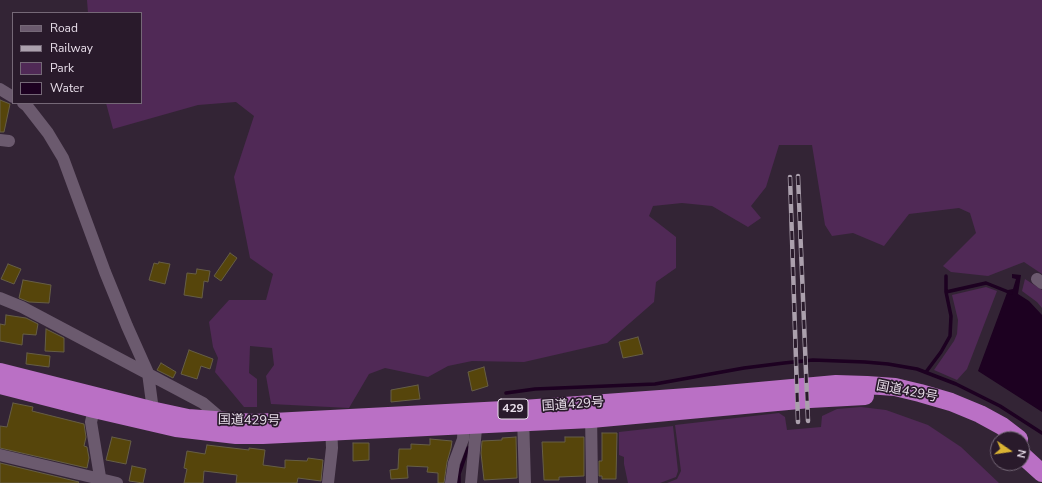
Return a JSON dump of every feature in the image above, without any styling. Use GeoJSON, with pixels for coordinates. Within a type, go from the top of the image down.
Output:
{"type":"FeatureCollection","features":[{"type":"Feature","properties":{"kind":"highway","name":"国道429号"},"geometry":{"type":"LineString","coordinates":[[0,372],[95,403]]}},
{"type":"Feature","properties":{"kind":"highway","name":"国道429号"},"geometry":{"type":"LineString","coordinates":[[591,411],[715,395],[836,384],[867,385],[895,387],[951,402],[996,423],[1008,431]]}},
{"type":"Feature","properties":{"kind":"highway","name":"国道429号"},"geometry":{"type":"LineString","coordinates":[[0,385],[95,403],[149,416],[176,428],[236,435],[262,435],[331,426],[860,396],[904,400],[978,426],[990,433]]}},
{"type":"Feature","properties":{"kind":"highway","name":"国道429号"},"geometry":{"type":"LineString","coordinates":[[149,416],[254,423],[331,426]]}},
{"type":"Feature","properties":{"kind":"highway"},"geometry":{"type":"LineString","coordinates":[[1030,448],[1042,459]]}},
{"type":"Feature","properties":{"kind":"highway"},"geometry":{"type":"LineString","coordinates":[[1030,462],[1042,473]]}},
{"type":"Feature","properties":{"kind":"street"},"geometry":{"type":"LineString","coordinates":[[0,89],[12,96]]}},
{"type":"Feature","properties":{"kind":"street"},"geometry":{"type":"LineString","coordinates":[[24,104],[27,106],[32,115],[48,133],[64,158],[105,272],[148,374],[152,403],[149,416]]}},
{"type":"Feature","properties":{"kind":"street"},"geometry":{"type":"LineString","coordinates":[[0,298],[22,308],[203,403],[224,421]]}},
{"type":"Feature","properties":{"kind":"street"},"geometry":{"type":"LineString","coordinates":[[95,403],[91,422],[101,480]]}},
{"type":"Feature","properties":{"kind":"street"},"geometry":{"type":"LineString","coordinates":[[591,411],[592,483]]}},
{"type":"Feature","properties":{"kind":"street"},"geometry":{"type":"LineString","coordinates":[[523,416],[524,483]]}},
{"type":"Feature","properties":{"kind":"street"},"geometry":{"type":"LineString","coordinates":[[451,483],[454,463],[464,439],[470,418]]}},
{"type":"Feature","properties":{"kind":"street"},"geometry":{"type":"LineString","coordinates":[[470,418],[471,483]]}},
{"type":"Feature","properties":{"kind":"street"},"geometry":{"type":"LineString","coordinates":[[328,483],[332,448],[331,426]]}},
{"type":"Feature","properties":{"kind":"street"},"geometry":{"type":"LineString","coordinates":[[0,455],[117,483]]}},
{"type":"Feature","properties":{"kind":"green space"},"geometry":{"type":"Polygon","coordinates":[[[87,0],[1042,0],[1042,274],[1024,262],[988,276],[951,272],[943,266],[976,233],[970,213],[959,208],[909,214],[884,246],[853,233],[832,236],[825,225],[812,145],[779,145],[766,187],[751,206],[761,218],[748,227],[712,206],[682,203],[653,206],[649,216],[676,237],[676,268],[656,282],[654,302],[607,343],[524,362],[472,361],[448,366],[428,377],[385,368],[369,374],[349,408],[271,404],[266,376],[274,365],[272,348],[250,346],[249,373],[257,379],[257,407],[244,407],[215,372],[218,358],[213,347],[209,322],[229,300],[266,300],[273,274],[250,258],[234,177],[254,116],[236,102],[198,105],[113,129],[106,104],[142,104],[142,12],[88,12],[87,0]]]}},
{"type":"Feature","properties":{"kind":"green space"},"geometry":{"type":"Polygon","coordinates":[[[1025,279],[1042,290],[1042,308],[1037,302],[1022,291],[1025,279]]]}},
{"type":"Feature","properties":{"kind":"green space"},"geometry":{"type":"Polygon","coordinates":[[[986,287],[997,291],[967,369],[957,380],[934,370],[954,341],[957,334],[958,320],[952,295],[986,287]]]}},
{"type":"Feature","properties":{"kind":"green space"},"geometry":{"type":"Polygon","coordinates":[[[861,407],[886,410],[928,425],[961,447],[999,483],[667,483],[677,479],[681,471],[675,425],[779,413],[785,417],[787,430],[821,427],[822,416],[837,409],[861,407]]]}},
{"type":"Feature","properties":{"kind":"green space"},"geometry":{"type":"Polygon","coordinates":[[[673,426],[678,471],[676,477],[660,483],[628,483],[624,457],[619,455],[619,432],[673,426]]]}},
{"type":"Feature","properties":{"kind":"water"},"geometry":{"type":"Polygon","coordinates":[[[1012,274],[1021,275],[1018,294],[1029,301],[1042,315],[1042,412],[978,371],[1008,290],[1013,289],[1016,279],[1012,278],[1012,274]]]}},
{"type":"Feature","properties":{"kind":"building"},"geometry":{"type":"Polygon","coordinates":[[[0,100],[10,104],[4,132],[0,132],[0,100]]]}},
{"type":"Feature","properties":{"kind":"building"},"geometry":{"type":"Polygon","coordinates":[[[230,253],[237,258],[221,281],[214,276],[230,253]]]}},
{"type":"Feature","properties":{"kind":"building"},"geometry":{"type":"Polygon","coordinates":[[[159,262],[170,264],[165,284],[149,280],[154,263],[158,264],[159,262]]]}},
{"type":"Feature","properties":{"kind":"building"},"geometry":{"type":"Polygon","coordinates":[[[8,264],[21,269],[14,284],[1,279],[8,264]]]}},
{"type":"Feature","properties":{"kind":"building"},"geometry":{"type":"Polygon","coordinates":[[[197,269],[210,271],[208,282],[204,281],[202,298],[184,295],[187,273],[196,274],[197,269]]]}},
{"type":"Feature","properties":{"kind":"building"},"geometry":{"type":"Polygon","coordinates":[[[23,280],[51,285],[49,303],[29,302],[19,298],[23,280]]]}},
{"type":"Feature","properties":{"kind":"building"},"geometry":{"type":"Polygon","coordinates":[[[6,315],[26,318],[38,324],[36,335],[23,334],[22,345],[0,341],[0,324],[5,325],[6,315]]]}},
{"type":"Feature","properties":{"kind":"building"},"geometry":{"type":"Polygon","coordinates":[[[46,329],[64,338],[64,352],[45,351],[46,329]]]}},
{"type":"Feature","properties":{"kind":"building"},"geometry":{"type":"Polygon","coordinates":[[[638,337],[643,354],[623,358],[619,342],[638,337]]]}},
{"type":"Feature","properties":{"kind":"building"},"geometry":{"type":"Polygon","coordinates":[[[189,350],[213,359],[210,369],[201,366],[197,379],[181,374],[189,350]]]}},
{"type":"Feature","properties":{"kind":"building"},"geometry":{"type":"Polygon","coordinates":[[[27,353],[50,356],[49,367],[26,364],[27,353]]]}},
{"type":"Feature","properties":{"kind":"building"},"geometry":{"type":"Polygon","coordinates":[[[161,363],[176,372],[173,378],[157,370],[161,363]]]}},
{"type":"Feature","properties":{"kind":"building"},"geometry":{"type":"Polygon","coordinates":[[[484,367],[488,386],[472,391],[468,372],[484,367]]]}},
{"type":"Feature","properties":{"kind":"building"},"geometry":{"type":"Polygon","coordinates":[[[418,385],[420,399],[391,402],[391,390],[418,385]]]}},
{"type":"Feature","properties":{"kind":"building"},"geometry":{"type":"Polygon","coordinates":[[[13,403],[33,407],[32,411],[84,424],[86,437],[84,446],[87,447],[89,458],[87,468],[0,448],[0,426],[7,427],[13,403]]]}},
{"type":"Feature","properties":{"kind":"building"},"geometry":{"type":"Polygon","coordinates":[[[602,433],[617,433],[616,479],[602,479],[602,476],[599,476],[599,461],[602,461],[602,433]]]}},
{"type":"Feature","properties":{"kind":"building"},"geometry":{"type":"Polygon","coordinates":[[[112,437],[131,441],[126,464],[106,460],[112,437]]]}},
{"type":"Feature","properties":{"kind":"building"},"geometry":{"type":"Polygon","coordinates":[[[516,437],[517,478],[484,480],[481,453],[482,441],[502,440],[502,438],[516,437]]]}},
{"type":"Feature","properties":{"kind":"building"},"geometry":{"type":"Polygon","coordinates":[[[565,437],[584,437],[584,476],[559,477],[559,480],[544,480],[542,442],[565,442],[565,437]]]}},
{"type":"Feature","properties":{"kind":"building"},"geometry":{"type":"Polygon","coordinates":[[[430,439],[452,441],[444,483],[438,483],[438,473],[427,472],[428,467],[407,466],[408,478],[391,479],[390,470],[398,469],[399,449],[411,449],[411,444],[430,445],[430,439]]]}},
{"type":"Feature","properties":{"kind":"building"},"geometry":{"type":"Polygon","coordinates":[[[353,443],[369,443],[369,460],[353,461],[353,443]]]}},
{"type":"Feature","properties":{"kind":"building"},"geometry":{"type":"Polygon","coordinates":[[[207,445],[249,450],[249,448],[265,450],[263,465],[285,468],[285,460],[307,461],[308,458],[323,460],[321,481],[298,478],[297,483],[236,483],[237,475],[204,471],[203,483],[184,483],[187,469],[184,468],[187,451],[205,454],[207,445]]]}},
{"type":"Feature","properties":{"kind":"building"},"geometry":{"type":"Polygon","coordinates":[[[0,463],[79,482],[0,483],[0,463]]]}},
{"type":"Feature","properties":{"kind":"building"},"geometry":{"type":"Polygon","coordinates":[[[132,466],[146,469],[143,483],[129,481],[132,466]]]}},
{"type":"Feature","properties":{"kind":"waterway"},"geometry":{"type":"LineString","coordinates":[[946,276],[946,292]]}},
{"type":"Feature","properties":{"kind":"waterway"},"geometry":{"type":"LineString","coordinates":[[926,372],[941,352],[950,336],[951,316],[946,292],[986,283],[1011,293]]}},
{"type":"Feature","properties":{"kind":"waterway"},"geometry":{"type":"LineString","coordinates":[[506,393],[535,389],[655,384],[744,368],[813,360],[865,362],[917,369],[956,384],[1000,406],[1042,433]]}},
{"type":"Feature","properties":{"kind":"waterway"},"geometry":{"type":"LineString","coordinates":[[459,483],[459,474],[468,448]]}},
{"type":"Feature","properties":{"kind":"railway"},"geometry":{"type":"LineString","coordinates":[[798,176],[808,421]]}},
{"type":"Feature","properties":{"kind":"railway"},"geometry":{"type":"LineString","coordinates":[[790,177],[798,422]]}}]}
